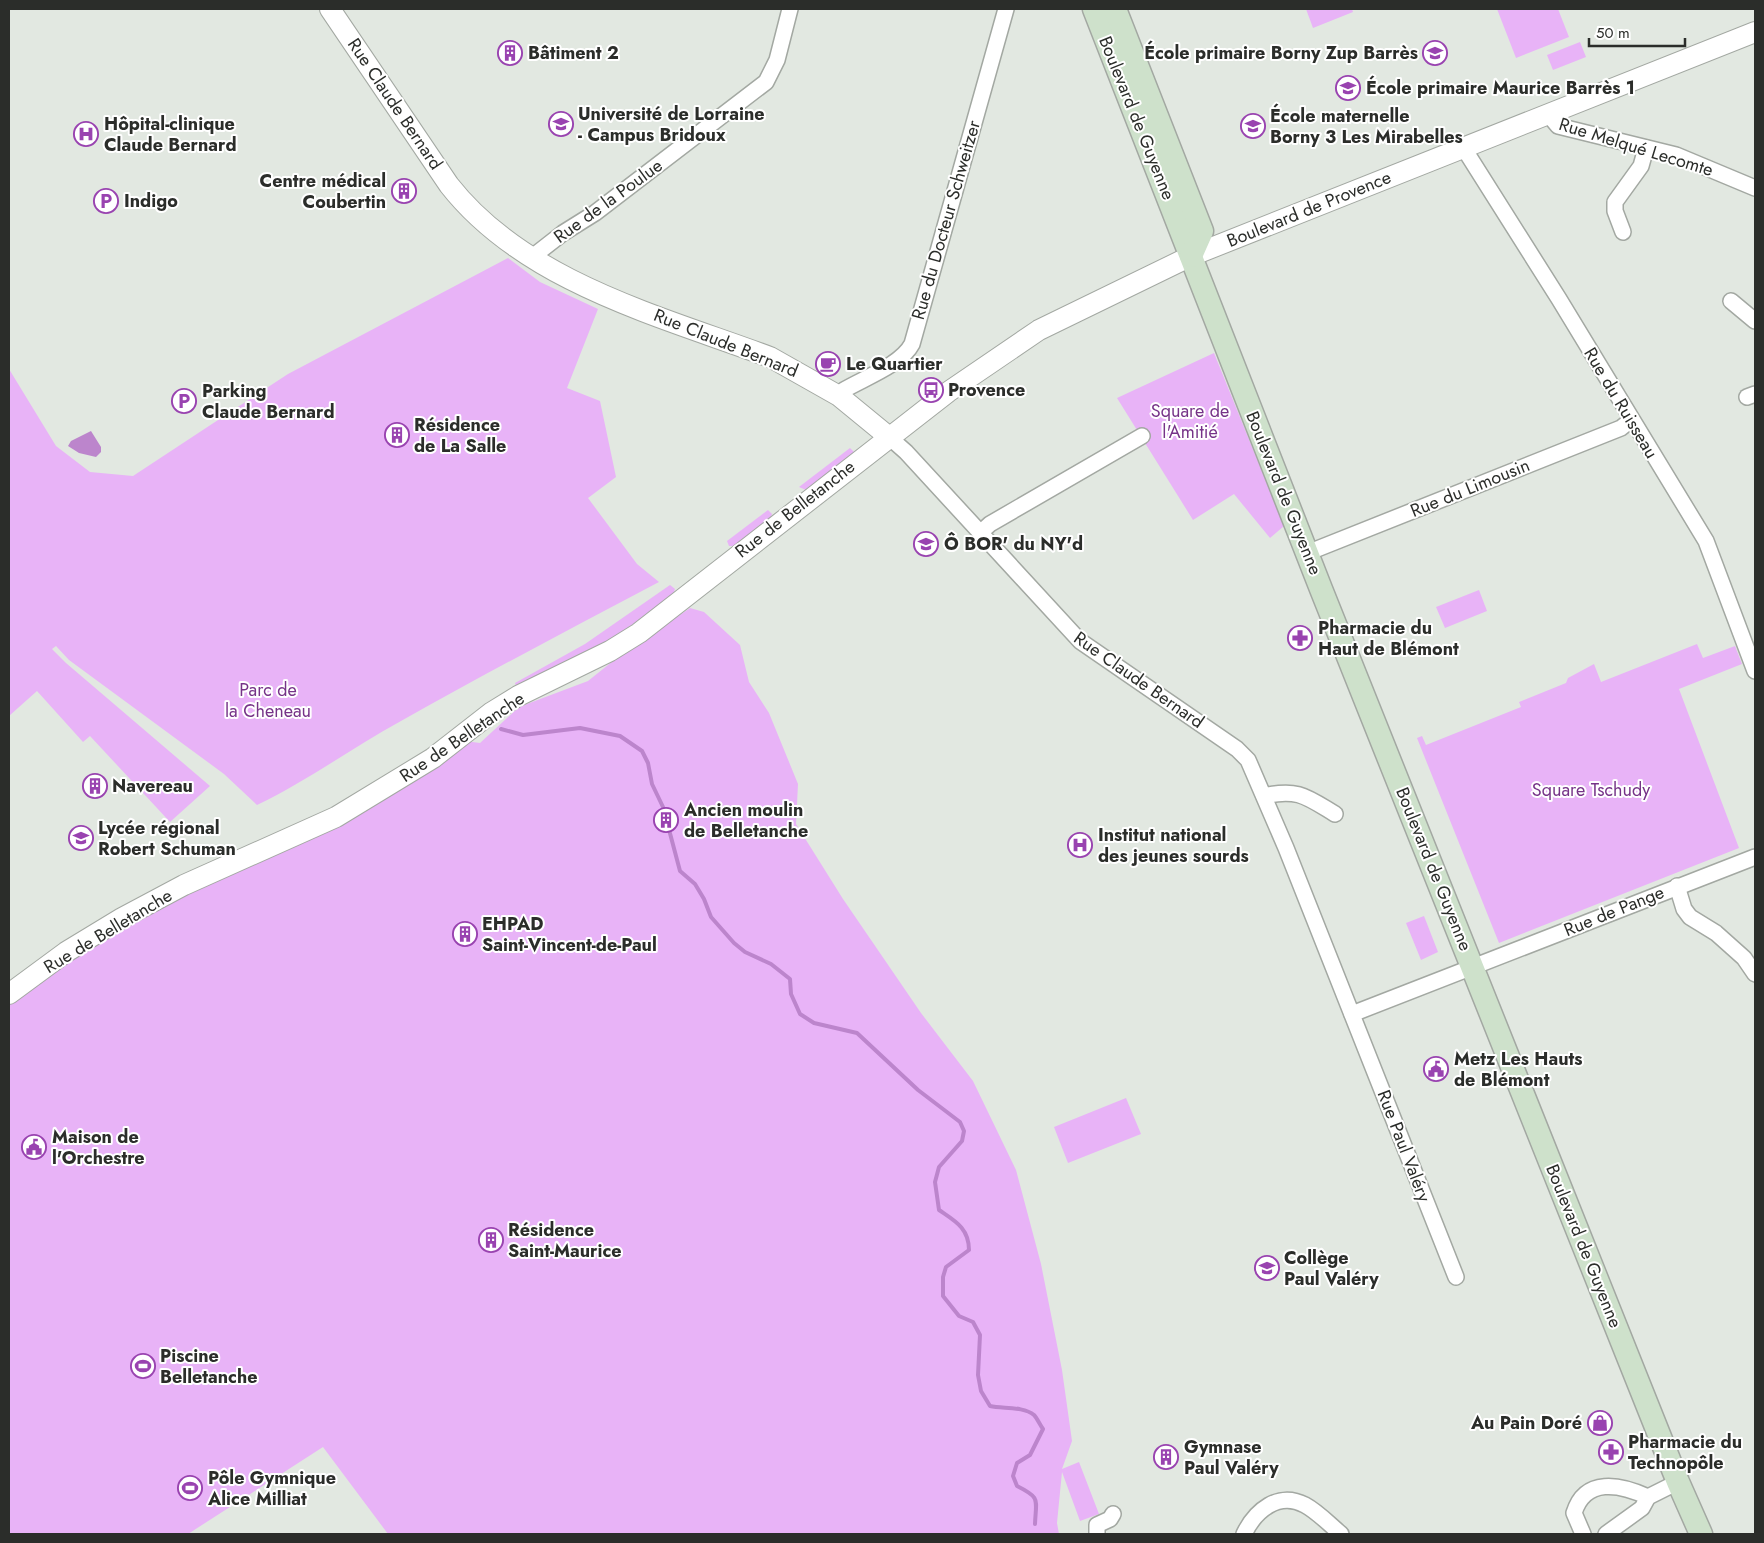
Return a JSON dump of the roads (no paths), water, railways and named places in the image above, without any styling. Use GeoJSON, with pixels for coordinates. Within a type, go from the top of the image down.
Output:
{"type":"FeatureCollection","features":[{"type":"Feature","properties":{"kind":"main road","name":"Boulevard de Guyenne"},"geometry":{"type":"LineString","coordinates":[[1094,9],[1122,55]]}},
{"type":"Feature","properties":{"kind":"main road","name":"Boulevard de Guyenne"},"geometry":{"type":"LineString","coordinates":[[1115,9],[1122,55],[1191,256],[1307,553],[1678,1482],[1701,1534]]}},
{"type":"Feature","properties":{"kind":"main road","name":"Boulevard de Guyenne"},"geometry":{"type":"LineString","coordinates":[[1678,1482],[1677,1504],[1689,1534]]}},
{"type":"Feature","properties":{"kind":"street","name":"Rue Claude Bernard"},"geometry":{"type":"LineString","coordinates":[[330,9],[457,196],[487,224],[530,258],[606,296],[770,357],[839,396],[906,452],[1080,641],[1243,754],[1252,767],[1352,1014]]}},
{"type":"Feature","properties":{"kind":"street","name":"Rue de la Poulue"},"geometry":{"type":"LineString","coordinates":[[530,258],[563,232],[595,213],[766,82],[777,60],[790,9]]}},
{"type":"Feature","properties":{"kind":"street","name":"Rue du Docteur Schweitzer"},"geometry":{"type":"LineString","coordinates":[[839,396],[851,386],[898,360],[909,351],[1006,9]]}},
{"type":"Feature","properties":{"kind":"street","name":"Boulevard de Provence"},"geometry":{"type":"LineString","coordinates":[[889,436],[948,392],[1039,330],[1191,256],[1755,32]]}},
{"type":"Feature","properties":{"kind":"street","name":"Rue Melqué Lecomte"},"geometry":{"type":"LineString","coordinates":[[1548,114],[1558,126],[1696,162],[1755,188]]}},
{"type":"Feature","properties":{"kind":"street","name":"Rue du Ruisseau"},"geometry":{"type":"LineString","coordinates":[[1463,147],[1559,299],[1706,541],[1755,671]]}},
{"type":"Feature","properties":{"kind":"street"},"geometry":{"type":"LineString","coordinates":[[1623,232],[1615,212],[1616,202],[1641,166],[1646,148]]}},
{"type":"Feature","properties":{"kind":"street"},"geometry":{"type":"LineString","coordinates":[[1731,301],[1755,321]]}},
{"type":"Feature","properties":{"kind":"street","name":"Rue du Limousin"},"geometry":{"type":"LineString","coordinates":[[1307,553],[1621,428],[1632,420]]}},
{"type":"Feature","properties":{"kind":"street","name":"Rue de Belletanche"},"geometry":{"type":"LineString","coordinates":[[9,994],[66,952],[122,918],[184,885],[336,817],[433,758],[492,712],[518,696],[610,651],[639,633],[889,436]]}},
{"type":"Feature","properties":{"kind":"street"},"geometry":{"type":"LineString","coordinates":[[980,534],[990,524],[1142,436]]}},
{"type":"Feature","properties":{"kind":"street"},"geometry":{"type":"LineString","coordinates":[[1264,796],[1283,792],[1304,795],[1335,814]]}},
{"type":"Feature","properties":{"kind":"street","name":"Rue de Pange"},"geometry":{"type":"LineString","coordinates":[[1473,967],[1676,886],[1755,857]]}},
{"type":"Feature","properties":{"kind":"street"},"geometry":{"type":"LineString","coordinates":[[1676,886],[1690,918],[1716,933],[1744,958],[1755,974]]}},
{"type":"Feature","properties":{"kind":"street"},"geometry":{"type":"LineString","coordinates":[[1352,1014],[1473,967]]}},
{"type":"Feature","properties":{"kind":"street","name":"Rue Paul Valéry"},"geometry":{"type":"LineString","coordinates":[[1352,1014],[1456,1277]]}},
{"type":"Feature","properties":{"kind":"street"},"geometry":{"type":"LineString","coordinates":[[1606,1534],[1642,1508],[1648,1497],[1678,1482]]}},
{"type":"Feature","properties":{"kind":"street"},"geometry":{"type":"LineString","coordinates":[[1583,1534],[1574,1514],[1578,1500],[1591,1489],[1607,1486],[1633,1490],[1648,1497]]}},
{"type":"Feature","properties":{"kind":"street"},"geometry":{"type":"LineString","coordinates":[[1244,1534],[1250,1522],[1259,1511],[1268,1505],[1288,1500],[1307,1506],[1341,1534]]}},
{"type":"Feature","properties":{"kind":"street"},"geometry":{"type":"LineString","coordinates":[[1097,1534],[1097,1525],[1110,1519],[1113,1514]]}},
{"type":"Feature","properties":{"kind":"waterway"},"geometry":{"type":"LineString","coordinates":[[501,729],[523,735],[580,728],[620,736],[642,751],[648,763],[652,784],[663,807],[680,871],[695,884],[704,899],[711,917],[734,943],[745,952],[771,964],[790,979],[791,994],[800,1014],[814,1023],[857,1033],[918,1090],[960,1122],[964,1131],[962,1141],[939,1167],[935,1182],[939,1210],[956,1222],[964,1231],[967,1236],[969,1250],[946,1267],[943,1277],[943,1296],[959,1316],[973,1322],[980,1335],[978,1375],[981,1391],[990,1406],[1029,1412],[1035,1416],[1043,1429],[1030,1455],[1017,1463],[1013,1476],[1017,1486],[1034,1497],[1036,1504],[1035,1524]]}},
{"type":"Feature","properties":{"kind":"place","name":"Bâtiment 2"},"geometry":{"type":"Point","coordinates":[510,53]}},
{"type":"Feature","properties":{"kind":"place","name":"École primaire Borny Zup Barrès"},"geometry":{"type":"Point","coordinates":[1435,53]}},
{"type":"Feature","properties":{"kind":"place","name":"École primaire Maurice Barrès 1"},"geometry":{"type":"Point","coordinates":[1348,88]}},
{"type":"Feature","properties":{"kind":"place","name":"Université de Lorraine - Campus Bridoux"},"geometry":{"type":"Point","coordinates":[561,124]}},
{"type":"Feature","properties":{"kind":"place","name":"École maternelle Borny 3 Les Mirabelles"},"geometry":{"type":"Point","coordinates":[1253,126]}},
{"type":"Feature","properties":{"kind":"place","name":"Hôpital-clinique Claude Bernard"},"geometry":{"type":"Point","coordinates":[86,134]}},
{"type":"Feature","properties":{"kind":"place","name":"Centre médical Coubertin"},"geometry":{"type":"Point","coordinates":[404,191]}},
{"type":"Feature","properties":{"kind":"place","name":"Indigo"},"geometry":{"type":"Point","coordinates":[106,201]}},
{"type":"Feature","properties":{"kind":"place","name":"Le Quartier"},"geometry":{"type":"Point","coordinates":[828,364]}},
{"type":"Feature","properties":{"kind":"place","name":"Provence"},"geometry":{"type":"Point","coordinates":[931,390]}},
{"type":"Feature","properties":{"kind":"place","name":"Parking Claude Bernard"},"geometry":{"type":"Point","coordinates":[184,401]}},
{"type":"Feature","properties":{"kind":"place","name":"Résidence de La Salle"},"geometry":{"type":"Point","coordinates":[397,435]}},
{"type":"Feature","properties":{"kind":"place","name":"Ô BOR' du NY'd"},"geometry":{"type":"Point","coordinates":[926,544]}},
{"type":"Feature","properties":{"kind":"place","name":"Pharmacie du Haut de Blémont"},"geometry":{"type":"Point","coordinates":[1300,638]}},
{"type":"Feature","properties":{"kind":"place","name":"Navereau"},"geometry":{"type":"Point","coordinates":[95,786]}},
{"type":"Feature","properties":{"kind":"place","name":"Ancien moulin de Belletanche"},"geometry":{"type":"Point","coordinates":[666,820]}},
{"type":"Feature","properties":{"kind":"place","name":"Lycée régional Robert Schuman"},"geometry":{"type":"Point","coordinates":[81,838]}},
{"type":"Feature","properties":{"kind":"place","name":"Institut national des jeunes sourds"},"geometry":{"type":"Point","coordinates":[1080,845]}},
{"type":"Feature","properties":{"kind":"place","name":"EHPAD Saint-Vincent-de-Paul"},"geometry":{"type":"Point","coordinates":[465,934]}},
{"type":"Feature","properties":{"kind":"place","name":"Metz Les Hauts de Blémont"},"geometry":{"type":"Point","coordinates":[1436,1069]}},
{"type":"Feature","properties":{"kind":"place","name":"Maison de l'Orchestre"},"geometry":{"type":"Point","coordinates":[34,1147]}},
{"type":"Feature","properties":{"kind":"place","name":"Résidence Saint-Maurice"},"geometry":{"type":"Point","coordinates":[491,1240]}},
{"type":"Feature","properties":{"kind":"place","name":"Collège Paul Valéry"},"geometry":{"type":"Point","coordinates":[1267,1268]}},
{"type":"Feature","properties":{"kind":"place","name":"Piscine Belletanche"},"geometry":{"type":"Point","coordinates":[143,1366]}},
{"type":"Feature","properties":{"kind":"place","name":"Au Pain Doré"},"geometry":{"type":"Point","coordinates":[1600,1423]}},
{"type":"Feature","properties":{"kind":"place","name":"Pharmacie du Technopôle"},"geometry":{"type":"Point","coordinates":[1611,1452]}},
{"type":"Feature","properties":{"kind":"place","name":"Gymnase Paul Valéry"},"geometry":{"type":"Point","coordinates":[1166,1457]}},
{"type":"Feature","properties":{"kind":"place","name":"Pôle Gymnique Alice Milliat"},"geometry":{"type":"Point","coordinates":[190,1488]}},
{"type":"Feature","properties":{"kind":"park label","name":"Square de l'Amitié"},"geometry":{"type":"Point","coordinates":[1190,421]}},
{"type":"Feature","properties":{"kind":"park label","name":"Parc de la Cheneau"},"geometry":{"type":"Point","coordinates":[268,700]}},
{"type":"Feature","properties":{"kind":"park label","name":"Square Tschudy"},"geometry":{"type":"Point","coordinates":[1591,790]}}]}
